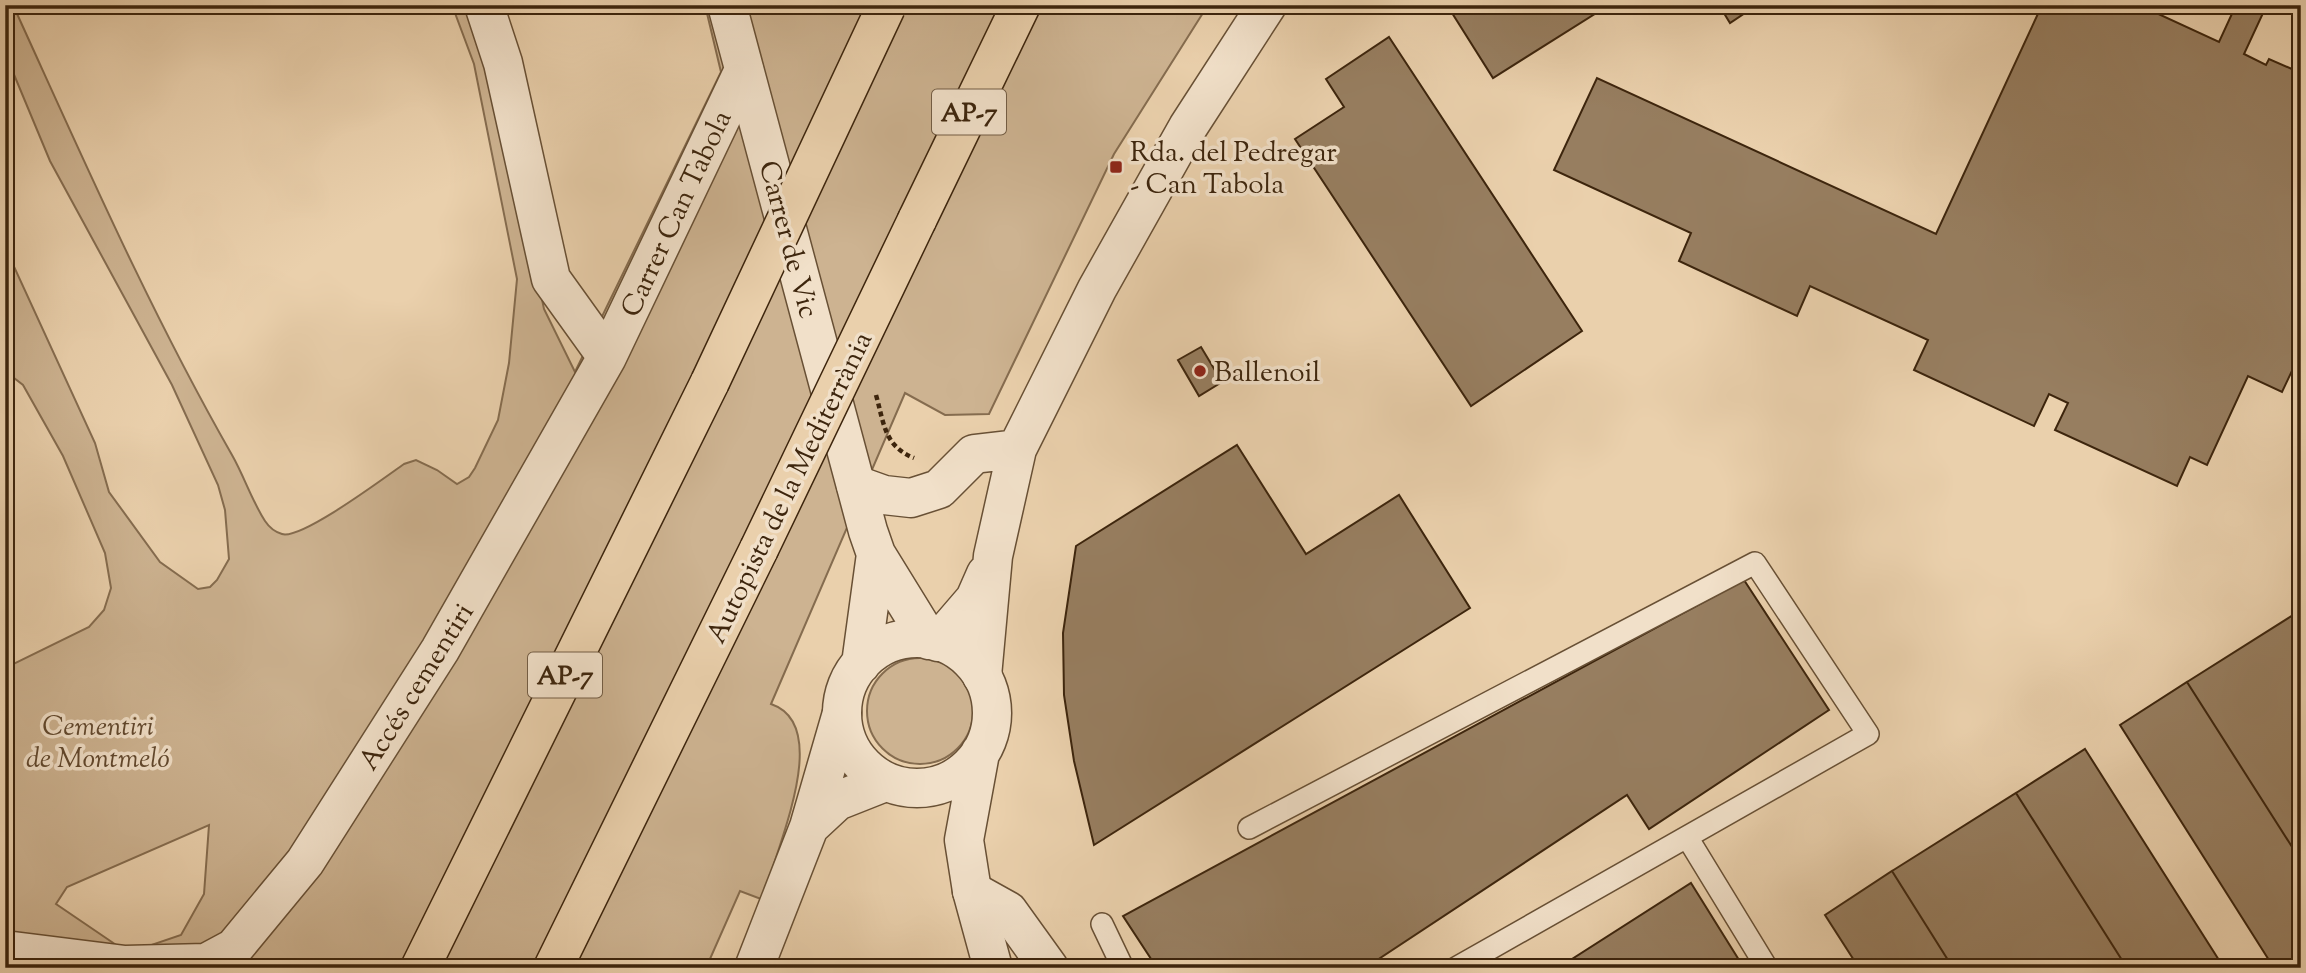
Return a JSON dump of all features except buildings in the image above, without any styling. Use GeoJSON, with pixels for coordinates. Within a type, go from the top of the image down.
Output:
{"type":"FeatureCollection","features":[{"type":"Feature","properties":{"kind":"highway","name":"Autopista de la Mediterrània"},"geometry":{"type":"LineString","coordinates":[[553,968],[759,549],[1021,5]]}},
{"type":"Feature","properties":{"kind":"highway","name":"AP-7"},"geometry":{"type":"LineString","coordinates":[[420,968],[710,382],[887,6]]}},
{"type":"Feature","properties":{"kind":"street"},"geometry":{"type":"LineString","coordinates":[[484,5],[503,63],[551,279],[607,357]]}},
{"type":"Feature","properties":{"kind":"street","name":"Carrer de Vic"},"geometry":{"type":"LineString","coordinates":[[727,5],[876,554],[933,641]]}},
{"type":"Feature","properties":{"kind":"street"},"geometry":{"type":"LineString","coordinates":[[992,968],[972,891],[964,840],[980,753],[988,735],[992,715],[982,676],[993,556],[1017,449],[1097,289],[1188,127],[1267,5]]}},
{"type":"Feature","properties":{"kind":"street","name":"Carrer Can Tabola"},"geometry":{"type":"LineString","coordinates":[[607,357],[744,70]]}},
{"type":"Feature","properties":{"kind":"street","name":"Accés cementiri"},"geometry":{"type":"LineString","coordinates":[[5,950],[125,965],[206,963],[234,948],[305,862],[440,650],[607,357]]}},
{"type":"Feature","properties":{"kind":"street"},"geometry":{"type":"LineString","coordinates":[[856,485],[884,495],[911,498],[939,489],[974,454],[1017,449]]}},
{"type":"Feature","properties":{"kind":"street","name":"Carrer de Vic"},"geometry":{"type":"LineString","coordinates":[[861,664],[876,554]]}},
{"type":"Feature","properties":{"kind":"street"},"geometry":{"type":"LineString","coordinates":[[933,641],[975,599],[993,556]]}},
{"type":"Feature","properties":{"kind":"street"},"geometry":{"type":"LineString","coordinates":[[754,968],[809,827],[842,713],[847,686],[861,664],[892,643],[933,641],[963,654],[982,676]]}},
{"type":"Feature","properties":{"kind":"street"},"geometry":{"type":"LineString","coordinates":[[842,713],[850,749],[865,768],[939,811],[964,840]]}},
{"type":"Feature","properties":{"kind":"street"},"geometry":{"type":"LineString","coordinates":[[809,827],[837,800],[897,785],[944,784],[965,771],[980,753]]}},
{"type":"Feature","properties":{"kind":"street"},"geometry":{"type":"LineString","coordinates":[[972,891],[1008,911],[1049,968]]}},
{"type":"Feature","properties":{"kind":"lane"},"geometry":{"type":"LineString","coordinates":[[1249,828],[1755,564],[1868,734],[1455,968]]}},
{"type":"Feature","properties":{"kind":"lane"},"geometry":{"type":"LineString","coordinates":[[1687,837],[1768,968]]}},
{"type":"Feature","properties":{"kind":"lane"},"geometry":{"type":"LineString","coordinates":[[1102,924],[1123,968]]}},
{"type":"Feature","properties":{"kind":"green space","name":"Cementiri de Montmeló"},"geometry":{"type":"Polygon","coordinates":[[[5,5],[13,5],[172,345],[260,513],[270,527],[282,534],[306,528],[362,494],[404,464],[416,460],[457,484],[469,477],[475,468],[498,420],[509,363],[517,279],[474,64],[452,5],[471,5],[492,61],[544,309],[575,372],[721,72],[705,5],[1208,5],[1114,154],[989,414],[945,415],[905,393],[771,704],[789,716],[798,735],[800,760],[789,816],[767,888],[761,899],[740,891],[706,968],[5,968],[5,909],[11,896],[5,875],[5,668],[89,627],[104,610],[111,588],[105,553],[63,456],[23,385],[5,371],[5,247],[95,443],[109,492],[160,562],[198,589],[210,587],[229,559],[225,510],[218,485],[172,385],[50,161],[5,53],[5,5]],[[209,825],[67,887],[56,904],[128,953],[181,935],[204,894],[209,825]]]}},
{"type":"Feature","properties":{"kind":"green space"},"geometry":{"type":"Polygon","coordinates":[[[920,658],[940,662],[957,674],[969,691],[973,711],[969,731],[957,748],[940,760],[920,764],[900,760],[883,748],[871,731],[867,711],[871,691],[883,674],[900,662],[920,658]]]}},
{"type":"Feature","properties":{"kind":"place","name":"Rda. del Pedregar - Can Tabola"},"geometry":{"type":"Point","coordinates":[1116,167]}},
{"type":"Feature","properties":{"kind":"place","name":"Ballenoil"},"geometry":{"type":"Point","coordinates":[1200,371]}}]}
